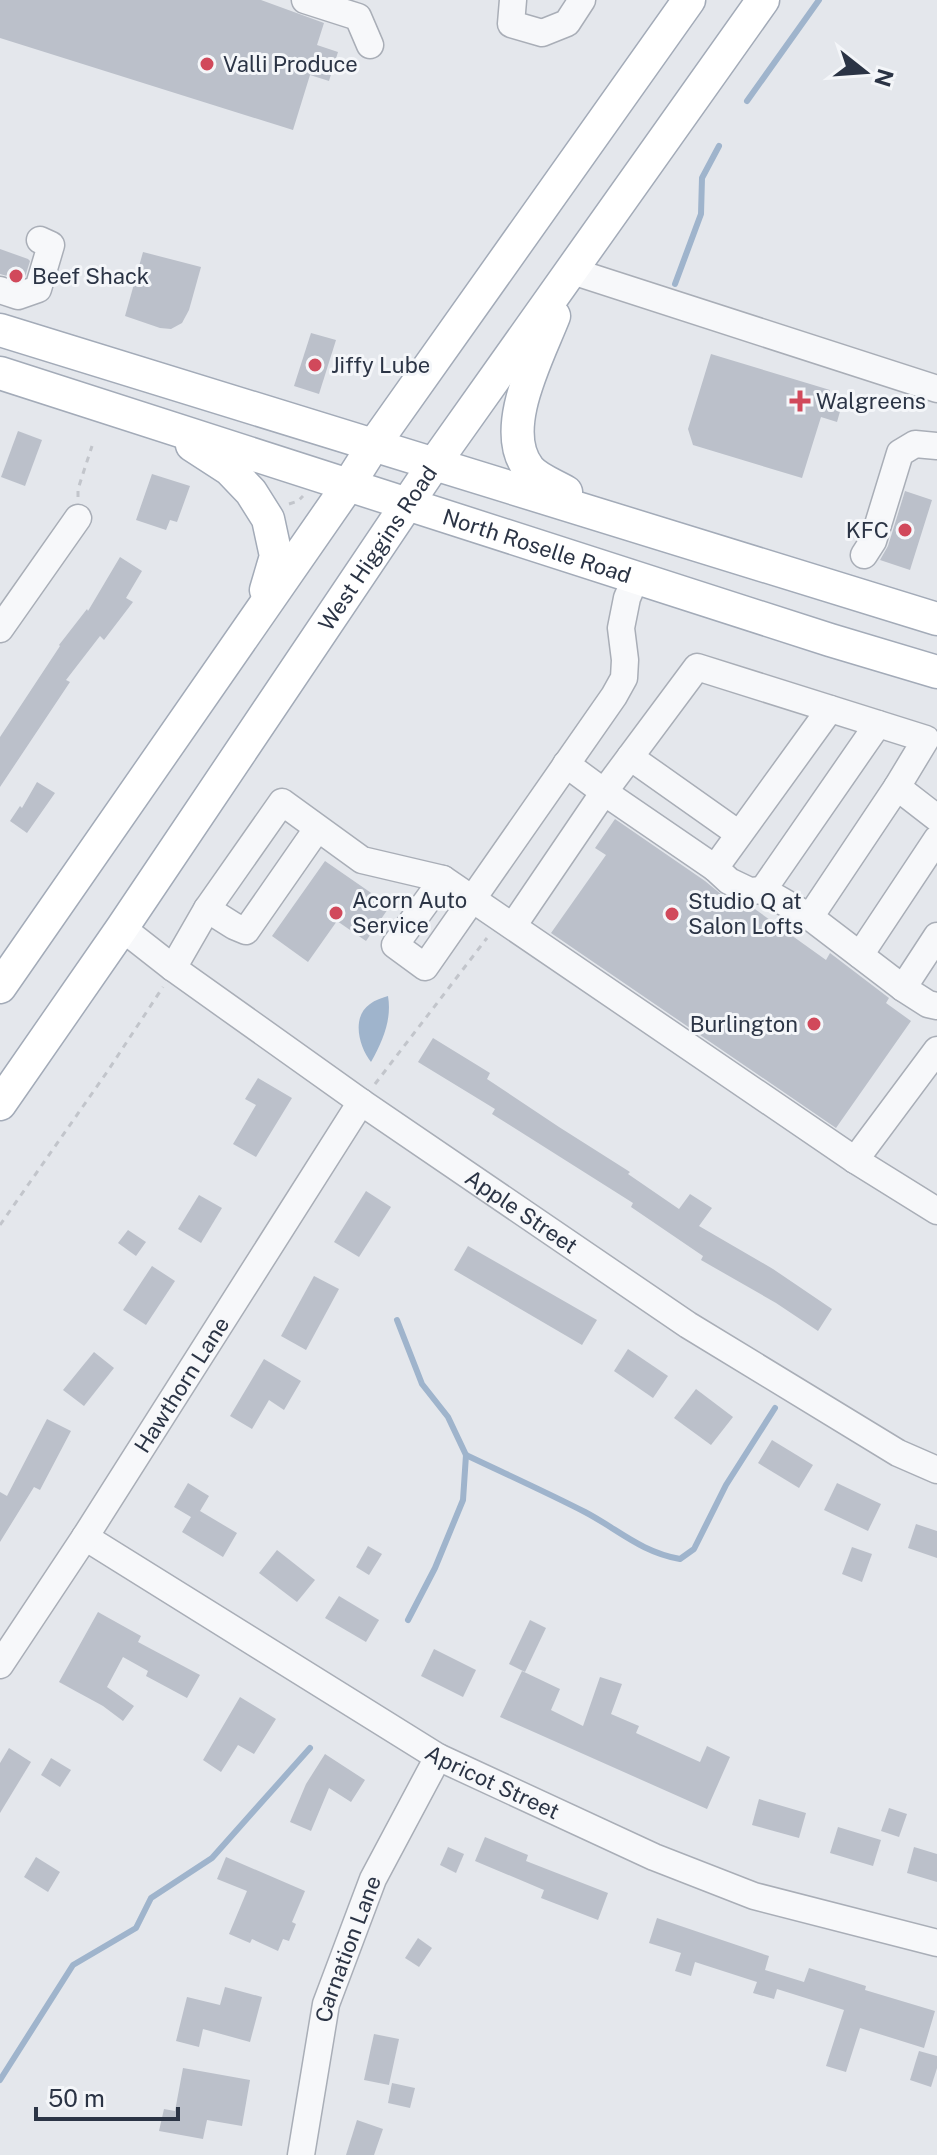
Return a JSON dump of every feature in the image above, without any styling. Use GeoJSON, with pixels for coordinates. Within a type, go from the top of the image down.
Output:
{"type":"FeatureCollection","features":[{"type":"Feature","properties":{"kind":"main road"},"geometry":{"type":"LineString","coordinates":[[0,987],[373,446],[689,0]]}},
{"type":"Feature","properties":{"kind":"main road","name":"West Higgins Road"},"geometry":{"type":"LineString","coordinates":[[0,1104],[434,464],[763,0]]}},
{"type":"Feature","properties":{"kind":"main road"},"geometry":{"type":"LineString","coordinates":[[572,271],[526,389],[516,431],[518,446],[531,472],[610,518]]}},
{"type":"Feature","properties":{"kind":"main road","name":"North Roselle Road"},"geometry":{"type":"LineString","coordinates":[[0,330],[937,619]]}},
{"type":"Feature","properties":{"kind":"main road","name":"North Roselle Road"},"geometry":{"type":"LineString","coordinates":[[0,373],[937,672]]}},
{"type":"Feature","properties":{"kind":"main road"},"geometry":{"type":"LineString","coordinates":[[162,425],[229,469],[251,492],[268,519],[276,556],[260,612]]}},
{"type":"Feature","properties":{"kind":"street"},"geometry":{"type":"LineString","coordinates":[[305,0],[358,17],[370,45]]}},
{"type":"Feature","properties":{"kind":"street"},"geometry":{"type":"LineString","coordinates":[[513,0],[511,24],[542,33],[567,23],[582,0]]}},
{"type":"Feature","properties":{"kind":"street"},"geometry":{"type":"LineString","coordinates":[[0,290],[18,296],[38,289],[51,245],[40,240]]}},
{"type":"Feature","properties":{"kind":"street"},"geometry":{"type":"LineString","coordinates":[[572,271],[937,389]]}},
{"type":"Feature","properties":{"kind":"street"},"geometry":{"type":"LineString","coordinates":[[864,555],[873,541],[900,453],[915,444],[937,446]]}},
{"type":"Feature","properties":{"kind":"street"},"geometry":{"type":"LineString","coordinates":[[0,628],[78,518]]}},
{"type":"Feature","properties":{"kind":"street"},"geometry":{"type":"LineString","coordinates":[[443,879],[395,945],[425,967],[624,678],[621,628],[627,598],[636,577]]}},
{"type":"Feature","properties":{"kind":"street"},"geometry":{"type":"LineString","coordinates":[[506,922],[697,667],[926,739],[810,917]]}},
{"type":"Feature","properties":{"kind":"street"},"geometry":{"type":"LineString","coordinates":[[715,868],[830,709]]}},
{"type":"Feature","properties":{"kind":"street"},"geometry":{"type":"LineString","coordinates":[[763,890],[878,724]]}},
{"type":"Feature","properties":{"kind":"street"},"geometry":{"type":"LineString","coordinates":[[630,757],[739,834]]}},
{"type":"Feature","properties":{"kind":"street"},"geometry":{"type":"LineString","coordinates":[[566,764],[729,881],[750,891],[763,890],[810,917],[903,988],[928,1004],[937,1006]]}},
{"type":"Feature","properties":{"kind":"street"},"geometry":{"type":"LineString","coordinates":[[897,787],[937,818]]}},
{"type":"Feature","properties":{"kind":"street"},"geometry":{"type":"LineString","coordinates":[[173,968],[207,909],[282,802],[362,860],[443,879],[855,1160],[937,1211]]}},
{"type":"Feature","properties":{"kind":"street"},"geometry":{"type":"LineString","coordinates":[[207,909],[246,931],[317,829]]}},
{"type":"Feature","properties":{"kind":"street"},"geometry":{"type":"LineString","coordinates":[[860,955],[937,839]]}},
{"type":"Feature","properties":{"kind":"street","name":"Apple Street"},"geometry":{"type":"LineString","coordinates":[[122,928],[361,1102],[688,1325],[898,1453],[937,1470]]}},
{"type":"Feature","properties":{"kind":"street"},"geometry":{"type":"LineString","coordinates":[[903,988],[937,936]]}},
{"type":"Feature","properties":{"kind":"street"},"geometry":{"type":"LineString","coordinates":[[855,1160],[937,1050]]}},
{"type":"Feature","properties":{"kind":"street","name":"Hawthorn Lane"},"geometry":{"type":"LineString","coordinates":[[0,1665],[85,1537],[361,1102]]}},
{"type":"Feature","properties":{"kind":"street","name":"Apricot Street"},"geometry":{"type":"LineString","coordinates":[[85,1537],[438,1757],[654,1857],[754,1896],[937,1943]]}},
{"type":"Feature","properties":{"kind":"street","name":"Carnation Lane"},"geometry":{"type":"LineString","coordinates":[[301,2155],[326,2004],[373,1879],[438,1757]]}},
{"type":"Feature","properties":{"kind":"path"},"geometry":{"type":"LineString","coordinates":[[78,518],[78,489],[92,446]]}},
{"type":"Feature","properties":{"kind":"path"},"geometry":{"type":"LineString","coordinates":[[286,505],[298,501],[305,493]]}},
{"type":"Feature","properties":{"kind":"path"},"geometry":{"type":"LineString","coordinates":[[361,1102],[506,922]]}},
{"type":"Feature","properties":{"kind":"path"},"geometry":{"type":"LineString","coordinates":[[0,1225],[107,1072],[157,993],[166,984],[173,968]]}},
{"type":"Feature","properties":{"kind":"water"},"geometry":{"type":"Polygon","coordinates":[[[388,996],[386,1030],[371,1062],[360,1040],[360,1016],[370,1004],[388,996]]]}},
{"type":"Feature","properties":{"kind":"building","name":"Valli Produce"},"geometry":{"type":"Polygon","coordinates":[[[0,0],[261,0],[324,23],[317,45],[338,52],[329,81],[310,75],[293,130],[0,38],[0,0]]]}},
{"type":"Feature","properties":{"kind":"building","name":"Beef Shack"},"geometry":{"type":"Polygon","coordinates":[[[0,249],[30,261],[25,277],[18,279],[0,274],[0,249]]]}},
{"type":"Feature","properties":{"kind":"building"},"geometry":{"type":"Polygon","coordinates":[[[143,252],[201,267],[189,310],[182,323],[171,329],[125,316],[143,252]]]}},
{"type":"Feature","properties":{"kind":"building","name":"Jiffy Lube"},"geometry":{"type":"Polygon","coordinates":[[[311,333],[336,340],[319,394],[294,386],[311,333]]]}},
{"type":"Feature","properties":{"kind":"building","name":"Walgreens"},"geometry":{"type":"Polygon","coordinates":[[[711,354],[830,390],[828,396],[843,401],[837,422],[821,417],[802,478],[693,445],[688,429],[711,354]]]}},
{"type":"Feature","properties":{"kind":"building"},"geometry":{"type":"Polygon","coordinates":[[[18,431],[42,440],[25,486],[1,477],[18,431]]]}},
{"type":"Feature","properties":{"kind":"building"},"geometry":{"type":"Polygon","coordinates":[[[152,474],[190,486],[177,522],[170,520],[166,530],[136,520],[152,474]]]}},
{"type":"Feature","properties":{"kind":"building","name":"KFC"},"geometry":{"type":"Polygon","coordinates":[[[905,491],[932,500],[910,570],[880,560],[888,546],[905,491]]]}},
{"type":"Feature","properties":{"kind":"building"},"geometry":{"type":"Polygon","coordinates":[[[120,557],[142,571],[126,598],[133,602],[104,640],[100,636],[66,680],[70,682],[0,787],[0,737],[59,645],[88,611],[120,557]]]}},
{"type":"Feature","properties":{"kind":"building"},"geometry":{"type":"Polygon","coordinates":[[[37,782],[55,793],[27,833],[10,821],[20,806],[22,808],[37,782]]]}},
{"type":"Feature","properties":{"kind":"building"},"geometry":{"type":"Polygon","coordinates":[[[615,819],[722,895],[752,907],[826,960],[830,953],[889,998],[886,1003],[911,1021],[836,1128],[551,933],[606,855],[595,848],[615,819]]]}},
{"type":"Feature","properties":{"kind":"building","name":"Acorn Auto Service"},"geometry":{"type":"Polygon","coordinates":[[[325,861],[390,906],[366,941],[337,921],[308,962],[272,936],[325,861]]]}},
{"type":"Feature","properties":{"kind":"building"},"geometry":{"type":"Polygon","coordinates":[[[433,1038],[490,1073],[487,1079],[630,1172],[628,1174],[679,1209],[690,1194],[712,1208],[699,1226],[773,1269],[832,1309],[818,1331],[701,1260],[703,1256],[631,1207],[633,1203],[492,1114],[495,1109],[418,1062],[433,1038]]]}},
{"type":"Feature","properties":{"kind":"building"},"geometry":{"type":"Polygon","coordinates":[[[258,1078],[292,1098],[256,1157],[233,1144],[256,1105],[245,1099],[258,1078]]]}},
{"type":"Feature","properties":{"kind":"building"},"geometry":{"type":"Polygon","coordinates":[[[366,1191],[391,1207],[359,1257],[334,1242],[366,1191]]]}},
{"type":"Feature","properties":{"kind":"building"},"geometry":{"type":"Polygon","coordinates":[[[199,1195],[222,1208],[201,1243],[178,1229],[199,1195]]]}},
{"type":"Feature","properties":{"kind":"building"},"geometry":{"type":"Polygon","coordinates":[[[128,1230],[146,1242],[136,1256],[118,1243],[128,1230]]]}},
{"type":"Feature","properties":{"kind":"building"},"geometry":{"type":"Polygon","coordinates":[[[468,1246],[597,1320],[582,1345],[454,1270],[468,1246]]]}},
{"type":"Feature","properties":{"kind":"building"},"geometry":{"type":"Polygon","coordinates":[[[152,1266],[175,1281],[146,1325],[123,1310],[152,1266]]]}},
{"type":"Feature","properties":{"kind":"building"},"geometry":{"type":"Polygon","coordinates":[[[314,1276],[339,1289],[306,1350],[281,1336],[314,1276]]]}},
{"type":"Feature","properties":{"kind":"building"},"geometry":{"type":"Polygon","coordinates":[[[628,1349],[668,1376],[653,1398],[614,1371],[628,1349]]]}},
{"type":"Feature","properties":{"kind":"building"},"geometry":{"type":"Polygon","coordinates":[[[94,1352],[114,1368],[84,1406],[63,1390],[94,1352]]]}},
{"type":"Feature","properties":{"kind":"building"},"geometry":{"type":"Polygon","coordinates":[[[264,1359],[301,1381],[284,1410],[269,1400],[252,1429],[230,1416],[264,1359]]]}},
{"type":"Feature","properties":{"kind":"building"},"geometry":{"type":"Polygon","coordinates":[[[696,1389],[733,1417],[711,1445],[674,1418],[696,1389]]]}},
{"type":"Feature","properties":{"kind":"building"},"geometry":{"type":"Polygon","coordinates":[[[47,1419],[71,1431],[40,1490],[34,1487],[0,1542],[0,1492],[7,1496],[47,1419]]]}},
{"type":"Feature","properties":{"kind":"building"},"geometry":{"type":"Polygon","coordinates":[[[772,1440],[813,1465],[799,1488],[758,1463],[772,1440]]]}},
{"type":"Feature","properties":{"kind":"building"},"geometry":{"type":"Polygon","coordinates":[[[188,1483],[209,1496],[200,1511],[237,1533],[223,1557],[182,1532],[191,1517],[174,1507],[188,1483]]]}},
{"type":"Feature","properties":{"kind":"building"},"geometry":{"type":"Polygon","coordinates":[[[837,1483],[881,1504],[868,1531],[824,1510],[837,1483]]]}},
{"type":"Feature","properties":{"kind":"building"},"geometry":{"type":"Polygon","coordinates":[[[916,1524],[937,1531],[937,1558],[908,1548],[916,1524]]]}},
{"type":"Feature","properties":{"kind":"building"},"geometry":{"type":"Polygon","coordinates":[[[368,1546],[382,1554],[369,1575],[356,1567],[368,1546]]]}},
{"type":"Feature","properties":{"kind":"building"},"geometry":{"type":"Polygon","coordinates":[[[852,1547],[872,1554],[862,1582],[842,1574],[852,1547]]]}},
{"type":"Feature","properties":{"kind":"building"},"geometry":{"type":"Polygon","coordinates":[[[277,1550],[315,1580],[297,1602],[259,1573],[277,1550]]]}},
{"type":"Feature","properties":{"kind":"building"},"geometry":{"type":"Polygon","coordinates":[[[339,1596],[379,1620],[366,1642],[325,1618],[339,1596]]]}},
{"type":"Feature","properties":{"kind":"building"},"geometry":{"type":"Polygon","coordinates":[[[98,1612],[141,1636],[138,1642],[200,1675],[187,1698],[146,1676],[148,1671],[123,1657],[107,1687],[134,1706],[123,1721],[103,1706],[59,1682],[98,1612]]]}},
{"type":"Feature","properties":{"kind":"building"},"geometry":{"type":"Polygon","coordinates":[[[530,1620],[546,1628],[525,1672],[509,1664],[530,1620]]]}},
{"type":"Feature","properties":{"kind":"building"},"geometry":{"type":"Polygon","coordinates":[[[434,1649],[476,1670],[463,1697],[421,1676],[434,1649]]]}},
{"type":"Feature","properties":{"kind":"building"},"geometry":{"type":"Polygon","coordinates":[[[522,1671],[560,1689],[551,1710],[583,1726],[600,1677],[622,1684],[611,1714],[639,1726],[636,1733],[700,1762],[707,1746],[730,1757],[707,1809],[500,1717],[522,1671]]]}},
{"type":"Feature","properties":{"kind":"building"},"geometry":{"type":"Polygon","coordinates":[[[240,1697],[276,1719],[254,1754],[238,1745],[221,1772],[203,1760],[240,1697]]]}},
{"type":"Feature","properties":{"kind":"building"},"geometry":{"type":"Polygon","coordinates":[[[9,1748],[31,1762],[0,1813],[0,1763],[9,1748]]]}},
{"type":"Feature","properties":{"kind":"building"},"geometry":{"type":"Polygon","coordinates":[[[325,1754],[365,1780],[351,1802],[329,1788],[311,1831],[290,1822],[306,1784],[325,1754]]]}},
{"type":"Feature","properties":{"kind":"building"},"geometry":{"type":"Polygon","coordinates":[[[51,1758],[71,1770],[60,1787],[41,1775],[51,1758]]]}},
{"type":"Feature","properties":{"kind":"building"},"geometry":{"type":"Polygon","coordinates":[[[759,1799],[806,1813],[799,1838],[752,1825],[759,1799]]]}},
{"type":"Feature","properties":{"kind":"building"},"geometry":{"type":"Polygon","coordinates":[[[889,1808],[907,1814],[899,1837],[881,1831],[889,1808]]]}},
{"type":"Feature","properties":{"kind":"building"},"geometry":{"type":"Polygon","coordinates":[[[838,1827],[881,1840],[873,1866],[830,1853],[838,1827]]]}},
{"type":"Feature","properties":{"kind":"building"},"geometry":{"type":"Polygon","coordinates":[[[485,1837],[528,1855],[526,1861],[608,1893],[598,1920],[541,1898],[544,1890],[475,1861],[485,1837]]]}},
{"type":"Feature","properties":{"kind":"building"},"geometry":{"type":"Polygon","coordinates":[[[448,1847],[464,1854],[456,1873],[440,1865],[448,1847]]]}},
{"type":"Feature","properties":{"kind":"building"},"geometry":{"type":"Polygon","coordinates":[[[914,1847],[937,1854],[937,1882],[907,1873],[914,1847]]]}},
{"type":"Feature","properties":{"kind":"building"},"geometry":{"type":"Polygon","coordinates":[[[36,1857],[60,1872],[48,1892],[24,1877],[36,1857]]]}},
{"type":"Feature","properties":{"kind":"building"},"geometry":{"type":"Polygon","coordinates":[[[226,1857],[305,1891],[292,1922],[296,1924],[289,1941],[283,1939],[278,1951],[252,1939],[250,1943],[229,1934],[247,1891],[217,1879],[226,1857]]]}},
{"type":"Feature","properties":{"kind":"building"},"geometry":{"type":"Polygon","coordinates":[[[657,1918],[769,1956],[765,1970],[804,1982],[809,1968],[866,1986],[865,1990],[935,2011],[924,2048],[860,2028],[846,2072],[826,2066],[844,2010],[777,1989],[774,1999],[753,1993],[757,1982],[695,1962],[691,1976],[675,1971],[681,1953],[649,1943],[657,1918]]]}},
{"type":"Feature","properties":{"kind":"building"},"geometry":{"type":"Polygon","coordinates":[[[418,1938],[432,1948],[419,1967],[405,1958],[418,1938]]]}},
{"type":"Feature","properties":{"kind":"building"},"geometry":{"type":"Polygon","coordinates":[[[225,1987],[262,1997],[250,2042],[203,2029],[199,2047],[176,2041],[187,1997],[220,2005],[225,1987]]]}},
{"type":"Feature","properties":{"kind":"building"},"geometry":{"type":"Polygon","coordinates":[[[374,2034],[399,2039],[389,2085],[364,2080],[374,2034]]]}},
{"type":"Feature","properties":{"kind":"building"},"geometry":{"type":"Polygon","coordinates":[[[919,2051],[937,2056],[931,2087],[910,2080],[919,2051]]]}},
{"type":"Feature","properties":{"kind":"building"},"geometry":{"type":"Polygon","coordinates":[[[183,2068],[250,2080],[242,2126],[207,2120],[203,2139],[159,2131],[164,2109],[175,2111],[183,2068]]]}},
{"type":"Feature","properties":{"kind":"building"},"geometry":{"type":"Polygon","coordinates":[[[392,2083],[415,2088],[410,2108],[388,2103],[392,2083]]]}},
{"type":"Feature","properties":{"kind":"building"},"geometry":{"type":"Polygon","coordinates":[[[357,2120],[383,2129],[374,2155],[346,2155],[357,2120]]]}},
{"type":"Feature","properties":{"kind":"waterway"},"geometry":{"type":"LineString","coordinates":[[747,101],[819,0]]}},
{"type":"Feature","properties":{"kind":"waterway"},"geometry":{"type":"LineString","coordinates":[[675,284],[701,214],[702,178],[719,146]]}},
{"type":"Feature","properties":{"kind":"waterway"},"geometry":{"type":"LineString","coordinates":[[397,1320],[422,1384],[448,1417],[466,1455]]}},
{"type":"Feature","properties":{"kind":"waterway"},"geometry":{"type":"LineString","coordinates":[[466,1455],[585,1512],[642,1546],[680,1559],[694,1549],[726,1485],[775,1408]]}},
{"type":"Feature","properties":{"kind":"waterway"},"geometry":{"type":"LineString","coordinates":[[408,1620],[435,1568],[463,1500],[466,1455]]}},
{"type":"Feature","properties":{"kind":"waterway"},"geometry":{"type":"LineString","coordinates":[[0,2080],[73,1965],[136,1928],[151,1898],[212,1858],[310,1748]]}},
{"type":"Feature","properties":{"kind":"place","name":"Valli Produce"},"geometry":{"type":"Point","coordinates":[207,64]}},
{"type":"Feature","properties":{"kind":"place","name":"Beef Shack"},"geometry":{"type":"Point","coordinates":[16,276]}},
{"type":"Feature","properties":{"kind":"place","name":"Jiffy Lube"},"geometry":{"type":"Point","coordinates":[315,365]}},
{"type":"Feature","properties":{"kind":"place","name":"Walgreens"},"geometry":{"type":"Point","coordinates":[800,401]}},
{"type":"Feature","properties":{"kind":"place","name":"KFC"},"geometry":{"type":"Point","coordinates":[905,530]}},
{"type":"Feature","properties":{"kind":"place","name":"Acorn Auto Service"},"geometry":{"type":"Point","coordinates":[336,913]}},
{"type":"Feature","properties":{"kind":"place","name":"Studio Q at Salon Lofts"},"geometry":{"type":"Point","coordinates":[672,914]}},
{"type":"Feature","properties":{"kind":"place","name":"Burlington"},"geometry":{"type":"Point","coordinates":[814,1024]}}]}
